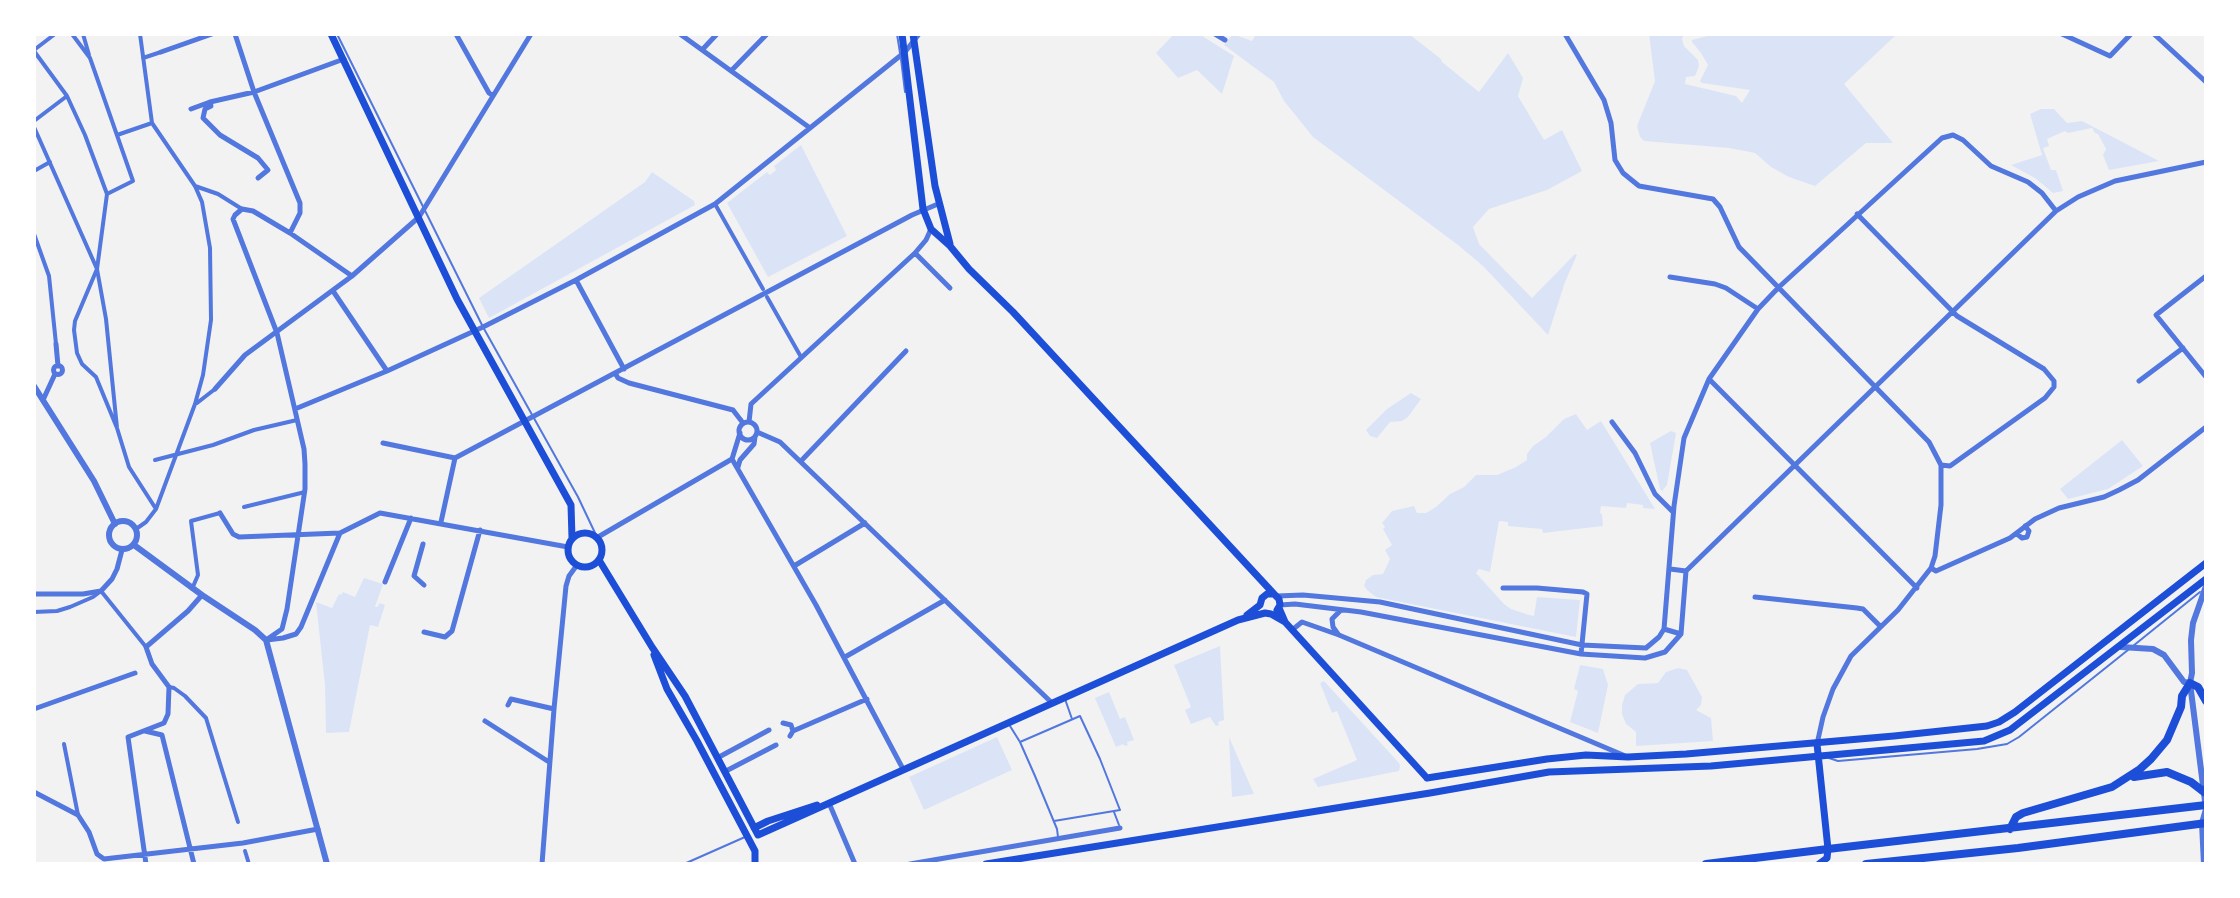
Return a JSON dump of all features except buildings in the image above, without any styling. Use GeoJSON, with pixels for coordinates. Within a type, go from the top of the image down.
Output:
{"type":"FeatureCollection","features":[{"type":"Feature","properties":{"kind":"main road"},"geometry":{"type":"LineString","coordinates":[[334,34],[422,214],[457,299],[479,329],[528,417],[571,505],[569,558],[577,565],[590,566],[599,560],[602,548],[597,536],[584,532],[572,538]]}},
{"type":"Feature","properties":{"kind":"main road"},"geometry":{"type":"LineString","coordinates":[[900,34],[923,209],[931,229],[1008,306],[1271,593],[1285,622],[1427,778],[1430,793]]}},
{"type":"Feature","properties":{"kind":"main road"},"geometry":{"type":"LineString","coordinates":[[915,36],[938,204],[950,246]]}},
{"type":"Feature","properties":{"kind":"main road"},"geometry":{"type":"LineString","coordinates":[[599,560],[685,696],[756,831]]}},
{"type":"Feature","properties":{"kind":"main road"},"geometry":{"type":"LineString","coordinates":[[1427,778],[1586,755],[1628,757],[1817,744],[1972,729],[1999,722],[2206,563]]}},
{"type":"Feature","properties":{"kind":"main road"},"geometry":{"type":"LineString","coordinates":[[986,864],[1549,772],[1653,769],[1821,756],[1996,737],[2010,730],[2121,647],[2206,579]]}},
{"type":"Feature","properties":{"kind":"main road"},"geometry":{"type":"LineString","coordinates":[[747,836],[812,805],[829,803],[1238,620],[1271,593]]}},
{"type":"Feature","properties":{"kind":"main road"},"geometry":{"type":"LineString","coordinates":[[1260,605],[1285,622]]}},
{"type":"Feature","properties":{"kind":"main road"},"geometry":{"type":"LineString","coordinates":[[1238,620],[1279,607]]}},
{"type":"Feature","properties":{"kind":"main road"},"geometry":{"type":"LineString","coordinates":[[652,647],[667,689],[755,851],[755,864]]}},
{"type":"Feature","properties":{"kind":"main road"},"geometry":{"type":"LineString","coordinates":[[2010,829],[2016,817],[2023,813],[2112,787],[2129,778],[2167,740],[2181,707],[2182,696],[2190,683],[2198,687],[2206,701]]}},
{"type":"Feature","properties":{"kind":"main road"},"geometry":{"type":"LineString","coordinates":[[1817,744],[1821,756],[1828,849],[1827,858],[1819,864]]}},
{"type":"Feature","properties":{"kind":"main road"},"geometry":{"type":"LineString","coordinates":[[2129,778],[2167,772],[2205,790]]}},
{"type":"Feature","properties":{"kind":"main road"},"geometry":{"type":"LineString","coordinates":[[1706,864],[2206,808]]}},
{"type":"Feature","properties":{"kind":"main road"},"geometry":{"type":"LineString","coordinates":[[1866,864],[2206,823]]}},
{"type":"Feature","properties":{"kind":"street"},"geometry":{"type":"LineString","coordinates":[[55,34],[34,50],[67,96],[107,194],[97,269],[75,321],[75,342],[82,364],[96,377],[129,467],[156,509]]}},
{"type":"Feature","properties":{"kind":"street"},"geometry":{"type":"LineString","coordinates":[[72,34],[90,58]]}},
{"type":"Feature","properties":{"kind":"street"},"geometry":{"type":"LineString","coordinates":[[83,34],[133,181],[107,194]]}},
{"type":"Feature","properties":{"kind":"street"},"geometry":{"type":"LineString","coordinates":[[136,529],[156,509],[195,404],[210,330],[211,284],[205,217],[195,186],[152,123],[140,34]]}},
{"type":"Feature","properties":{"kind":"street"},"geometry":{"type":"LineString","coordinates":[[143,58],[212,34]]}},
{"type":"Feature","properties":{"kind":"street"},"geometry":{"type":"LineString","coordinates":[[235,34],[254,92],[300,203],[300,213],[290,233]]}},
{"type":"Feature","properties":{"kind":"street"},"geometry":{"type":"LineString","coordinates":[[456,34],[492,95]]}},
{"type":"Feature","properties":{"kind":"street"},"geometry":{"type":"LineString","coordinates":[[195,404],[215,389],[245,355],[352,276],[422,214],[531,34]]}},
{"type":"Feature","properties":{"kind":"street"},"geometry":{"type":"LineString","coordinates":[[680,34],[810,128]]}},
{"type":"Feature","properties":{"kind":"street"},"geometry":{"type":"LineString","coordinates":[[702,50],[717,34]]}},
{"type":"Feature","properties":{"kind":"street"},"geometry":{"type":"LineString","coordinates":[[731,71],[767,34]]}},
{"type":"Feature","properties":{"kind":"street"},"geometry":{"type":"LineString","coordinates":[[1215,34],[1225,40]]}},
{"type":"Feature","properties":{"kind":"street"},"geometry":{"type":"LineString","coordinates":[[1565,34],[1604,100],[1611,123],[1615,160],[1623,173],[1639,186],[1713,199],[1739,247],[1929,442],[1941,465],[1941,505],[1931,568],[1927,577],[1898,610],[1851,656],[1833,689],[1817,744]]}},
{"type":"Feature","properties":{"kind":"street"},"geometry":{"type":"LineString","coordinates":[[2062,34],[2110,56],[2131,34]]}},
{"type":"Feature","properties":{"kind":"street"},"geometry":{"type":"LineString","coordinates":[[2154,34],[2206,82]]}},
{"type":"Feature","properties":{"kind":"street"},"geometry":{"type":"LineString","coordinates":[[295,409],[479,329],[715,204],[903,54],[915,36]]}},
{"type":"Feature","properties":{"kind":"street"},"geometry":{"type":"LineString","coordinates":[[191,109],[254,92],[344,59]]}},
{"type":"Feature","properties":{"kind":"street"},"geometry":{"type":"LineString","coordinates":[[34,121],[67,96]]}},
{"type":"Feature","properties":{"kind":"street"},"geometry":{"type":"LineString","coordinates":[[210,102],[211,106],[205,109],[203,118],[220,135],[258,158],[268,170],[258,178]]}},
{"type":"Feature","properties":{"kind":"street"},"geometry":{"type":"LineString","coordinates":[[117,135],[152,123]]}},
{"type":"Feature","properties":{"kind":"street"},"geometry":{"type":"LineString","coordinates":[[34,127],[97,269],[106,319],[117,428]]}},
{"type":"Feature","properties":{"kind":"street"},"geometry":{"type":"LineString","coordinates":[[1271,593],[1380,602],[1582,645],[1646,648],[1664,629],[1673,512],[1684,438],[1709,379],[1758,309],[1942,138],[1953,135],[1963,140],[1991,166],[2028,182],[2042,193],[2056,211]]}},
{"type":"Feature","properties":{"kind":"street"},"geometry":{"type":"LineString","coordinates":[[34,171],[50,162]]}},
{"type":"Feature","properties":{"kind":"street"},"geometry":{"type":"LineString","coordinates":[[1279,607],[1295,604],[1361,612],[1581,654],[1645,658],[1665,652],[1681,634],[1686,571],[2056,211],[2078,197],[2115,181],[2206,162]]}},
{"type":"Feature","properties":{"kind":"street"},"geometry":{"type":"LineString","coordinates":[[195,186],[218,194],[242,209],[253,211],[352,276]]}},
{"type":"Feature","properties":{"kind":"street"},"geometry":{"type":"LineString","coordinates":[[715,204],[763,289]]}},
{"type":"Feature","properties":{"kind":"street"},"geometry":{"type":"LineString","coordinates":[[383,443],[455,458],[923,209],[938,204]]}},
{"type":"Feature","properties":{"kind":"street"},"geometry":{"type":"LineString","coordinates":[[242,209],[233,219],[277,333],[304,449],[305,492],[287,609],[282,629],[266,640]]}},
{"type":"Feature","properties":{"kind":"street"},"geometry":{"type":"LineString","coordinates":[[1857,214],[1957,316],[2048,372],[2054,381],[2054,387],[2045,398],[1950,466],[1941,465]]}},
{"type":"Feature","properties":{"kind":"street"},"geometry":{"type":"LineString","coordinates":[[597,536],[732,459],[740,428],[746,423],[751,404],[915,253],[931,229]]}},
{"type":"Feature","properties":{"kind":"street"},"geometry":{"type":"LineString","coordinates":[[34,234],[49,276],[58,366],[62,368],[62,372],[55,374],[43,400]]}},
{"type":"Feature","properties":{"kind":"street"},"geometry":{"type":"LineString","coordinates":[[915,253],[950,288]]}},
{"type":"Feature","properties":{"kind":"street"},"geometry":{"type":"LineString","coordinates":[[2206,276],[2156,315],[2206,377]]}},
{"type":"Feature","properties":{"kind":"street"},"geometry":{"type":"LineString","coordinates":[[1670,277],[1726,288],[1758,309]]}},
{"type":"Feature","properties":{"kind":"street"},"geometry":{"type":"LineString","coordinates":[[576,280],[624,369]]}},
{"type":"Feature","properties":{"kind":"street"},"geometry":{"type":"LineString","coordinates":[[333,291],[387,371]]}},
{"type":"Feature","properties":{"kind":"street"},"geometry":{"type":"LineString","coordinates":[[767,297],[801,357]]}},
{"type":"Feature","properties":{"kind":"street"},"geometry":{"type":"LineString","coordinates":[[2139,381],[2183,348]]}},
{"type":"Feature","properties":{"kind":"street"},"geometry":{"type":"LineString","coordinates":[[801,461],[906,351]]}},
{"type":"Feature","properties":{"kind":"street"},"geometry":{"type":"LineString","coordinates":[[615,373],[629,383],[733,410],[746,423],[755,425],[754,444],[740,460],[738,468]]}},
{"type":"Feature","properties":{"kind":"street"},"geometry":{"type":"LineString","coordinates":[[1709,379],[1917,588]]}},
{"type":"Feature","properties":{"kind":"street"},"geometry":{"type":"LineString","coordinates":[[34,386],[94,481],[115,524]]}},
{"type":"Feature","properties":{"kind":"street"},"geometry":{"type":"LineString","coordinates":[[155,460],[297,420]]}},
{"type":"Feature","properties":{"kind":"street"},"geometry":{"type":"LineString","coordinates":[[1612,422],[1635,453],[1655,494],[1673,512]]}},
{"type":"Feature","properties":{"kind":"street"},"geometry":{"type":"LineString","coordinates":[[1931,568],[1936,571],[2017,534],[2035,519],[2059,508],[2119,490],[2138,480],[2206,427]]}},
{"type":"Feature","properties":{"kind":"street"},"geometry":{"type":"LineString","coordinates":[[740,433],[746,439],[756,434],[780,442],[1052,703]]}},
{"type":"Feature","properties":{"kind":"street"},"geometry":{"type":"LineString","coordinates":[[441,522],[455,458]]}},
{"type":"Feature","properties":{"kind":"street"},"geometry":{"type":"LineString","coordinates":[[732,459],[845,657],[904,770]]}},
{"type":"Feature","properties":{"kind":"street"},"geometry":{"type":"LineString","coordinates":[[244,507],[305,492]]}},
{"type":"Feature","properties":{"kind":"street"},"geometry":{"type":"LineString","coordinates":[[192,589],[198,575],[191,521],[220,513],[233,534],[239,537],[340,533],[380,513],[568,547]]}},
{"type":"Feature","properties":{"kind":"street"},"geometry":{"type":"LineString","coordinates":[[385,582],[411,518]]}},
{"type":"Feature","properties":{"kind":"street"},"geometry":{"type":"LineString","coordinates":[[127,522],[136,529],[134,545],[122,550],[113,546],[109,538],[115,524],[127,522]]}},
{"type":"Feature","properties":{"kind":"street"},"geometry":{"type":"LineString","coordinates":[[794,566],[865,523]]}},
{"type":"Feature","properties":{"kind":"street"},"geometry":{"type":"LineString","coordinates":[[424,632],[445,637],[452,631],[480,530]]}},
{"type":"Feature","properties":{"kind":"street"},"geometry":{"type":"LineString","coordinates":[[266,640],[296,634],[301,627],[340,533]]}},
{"type":"Feature","properties":{"kind":"street"},"geometry":{"type":"LineString","coordinates":[[423,544],[414,576],[424,585]]}},
{"type":"Feature","properties":{"kind":"street"},"geometry":{"type":"LineString","coordinates":[[134,545],[266,640],[327,864]]}},
{"type":"Feature","properties":{"kind":"street"},"geometry":{"type":"LineString","coordinates":[[34,612],[57,611],[83,602],[101,591],[112,579],[122,550]]}},
{"type":"Feature","properties":{"kind":"street"},"geometry":{"type":"LineString","coordinates":[[542,864],[566,586],[577,565]]}},
{"type":"Feature","properties":{"kind":"street"},"geometry":{"type":"LineString","coordinates":[[1670,569],[1686,571]]}},
{"type":"Feature","properties":{"kind":"street"},"geometry":{"type":"LineString","coordinates":[[2204,864],[2202,823],[2206,808],[2205,790],[2190,683],[2193,623],[2206,587]]}},
{"type":"Feature","properties":{"kind":"street"},"geometry":{"type":"LineString","coordinates":[[1503,588],[1537,588],[1587,594],[1581,654]]}},
{"type":"Feature","properties":{"kind":"street"},"geometry":{"type":"LineString","coordinates":[[34,594],[101,591]]}},
{"type":"Feature","properties":{"kind":"street"},"geometry":{"type":"LineString","coordinates":[[101,591],[146,647],[149,666],[206,718],[238,822]]}},
{"type":"Feature","properties":{"kind":"street"},"geometry":{"type":"LineString","coordinates":[[146,647],[202,595]]}},
{"type":"Feature","properties":{"kind":"street"},"geometry":{"type":"LineString","coordinates":[[1755,597],[1863,609],[1880,626]]}},
{"type":"Feature","properties":{"kind":"street"},"geometry":{"type":"LineString","coordinates":[[845,657],[945,600]]}},
{"type":"Feature","properties":{"kind":"street"},"geometry":{"type":"LineString","coordinates":[[1339,635],[1332,619],[1342,610]]}},
{"type":"Feature","properties":{"kind":"street"},"geometry":{"type":"LineString","coordinates":[[1292,630],[1302,622],[1339,635],[1628,757]]}},
{"type":"Feature","properties":{"kind":"street"},"geometry":{"type":"LineString","coordinates":[[1664,629],[1681,634]]}},
{"type":"Feature","properties":{"kind":"street"},"geometry":{"type":"LineString","coordinates":[[2121,647],[2153,649],[2164,655],[2184,682],[2190,683]]}},
{"type":"Feature","properties":{"kind":"street"},"geometry":{"type":"LineString","coordinates":[[34,709],[135,673]]}},
{"type":"Feature","properties":{"kind":"street"},"geometry":{"type":"LineString","coordinates":[[146,864],[128,737],[164,723],[168,714],[169,687]]}},
{"type":"Feature","properties":{"kind":"street"},"geometry":{"type":"LineString","coordinates":[[508,705],[511,699],[554,709]]}},
{"type":"Feature","properties":{"kind":"street"},"geometry":{"type":"LineString","coordinates":[[783,723],[791,725],[792,733],[867,699]]}},
{"type":"Feature","properties":{"kind":"street"},"geometry":{"type":"LineString","coordinates":[[485,721],[549,762]]}},
{"type":"Feature","properties":{"kind":"street"},"geometry":{"type":"LineString","coordinates":[[719,757],[769,730]]}},
{"type":"Feature","properties":{"kind":"street"},"geometry":{"type":"LineString","coordinates":[[145,731],[162,735],[194,864]]}},
{"type":"Feature","properties":{"kind":"street"},"geometry":{"type":"LineString","coordinates":[[64,744],[78,815],[89,832],[97,854],[104,859],[266,840],[318,829]]}},
{"type":"Feature","properties":{"kind":"street"},"geometry":{"type":"LineString","coordinates":[[726,771],[776,745]]}},
{"type":"Feature","properties":{"kind":"street"},"geometry":{"type":"LineString","coordinates":[[34,792],[78,815]]}},
{"type":"Feature","properties":{"kind":"street"},"geometry":{"type":"LineString","coordinates":[[829,803],[855,864]]}},
{"type":"Feature","properties":{"kind":"street"},"geometry":{"type":"LineString","coordinates":[[910,864],[1120,828]]}},
{"type":"Feature","properties":{"kind":"street"},"geometry":{"type":"LineString","coordinates":[[245,851],[249,864]]}},
{"type":"Feature","properties":{"kind":"lane"},"geometry":{"type":"LineString","coordinates":[[334,34],[422,214]]}},
{"type":"Feature","properties":{"kind":"lane"},"geometry":{"type":"LineString","coordinates":[[528,417],[578,497],[597,536]]}},
{"type":"Feature","properties":{"kind":"lane"},"geometry":{"type":"LineString","coordinates":[[1821,756],[1838,761],[2007,744],[2206,587]]}},
{"type":"Feature","properties":{"kind":"lane"},"geometry":{"type":"LineString","coordinates":[[1064,698],[1073,719]]}},
{"type":"Feature","properties":{"kind":"lane"},"geometry":{"type":"LineString","coordinates":[[1020,742],[1080,716],[1120,810],[1054,821]]}},
{"type":"Feature","properties":{"kind":"lane"},"geometry":{"type":"LineString","coordinates":[[1009,722],[1054,821],[1058,838]]}},
{"type":"Feature","properties":{"kind":"lane"},"geometry":{"type":"LineString","coordinates":[[1113,811],[1120,828]]}},
{"type":"Feature","properties":{"kind":"lane"},"geometry":{"type":"LineString","coordinates":[[684,864],[747,836]]}},
{"type":"Feature","properties":{"kind":"shaded area"},"geometry":{"type":"Polygon","coordinates":[[[1174,34],[1199,34],[1234,56],[1222,94],[1197,70],[1178,78],[1156,53],[1174,34]]]}},
{"type":"Feature","properties":{"kind":"shaded area"},"geometry":{"type":"Polygon","coordinates":[[[1233,34],[1252,41],[1256,34],[1409,34],[1479,92],[1508,53],[1523,78],[1518,96],[1544,140],[1562,130],[1582,171],[1547,190],[1489,209],[1473,227],[1479,244],[1532,298],[1577,255],[1548,335],[1483,266],[1313,137],[1284,101],[1274,82],[1224,45],[1233,34]]]}},
{"type":"Feature","properties":{"kind":"shaded area"},"geometry":{"type":"Polygon","coordinates":[[[1649,34],[1684,34],[1684,46],[1698,60],[1699,66],[1695,76],[1686,77],[1685,84],[1736,96],[1742,103],[1750,90],[1700,81],[1708,65],[1692,40],[1714,34],[1897,34],[1844,84],[1893,143],[1866,143],[1815,186],[1789,177],[1755,153],[1644,141],[1637,126],[1655,81],[1649,34]]]}},
{"type":"Feature","properties":{"kind":"shaded area"},"geometry":{"type":"Polygon","coordinates":[[[2041,109],[2054,109],[2067,123],[2082,121],[2159,161],[2109,170],[2103,155],[2106,149],[2092,128],[2065,131],[2047,139],[2049,146],[2043,148],[2051,170],[2056,170],[2063,191],[2053,193],[2035,178],[2011,165],[2042,155],[2030,114],[2041,109]]]}},
{"type":"Feature","properties":{"kind":"shaded area"},"geometry":{"type":"Polygon","coordinates":[[[801,145],[847,236],[768,277],[727,203],[767,172],[770,175],[776,170],[774,166],[801,145]]]}},
{"type":"Feature","properties":{"kind":"shaded area"},"geometry":{"type":"Polygon","coordinates":[[[652,172],[694,201],[695,205],[489,318],[479,298],[645,182],[652,172]]]}},
{"type":"Feature","properties":{"kind":"shaded area"},"geometry":{"type":"Polygon","coordinates":[[[1411,393],[1421,399],[1408,417],[1390,422],[1377,438],[1370,436],[1366,430],[1387,409],[1411,393]]]}},
{"type":"Feature","properties":{"kind":"shaded area"},"geometry":{"type":"Polygon","coordinates":[[[1576,414],[1587,430],[1601,421],[1655,509],[1627,503],[1626,508],[1601,506],[1603,526],[1543,533],[1542,529],[1508,526],[1508,522],[1499,521],[1490,572],[1479,569],[1476,573],[1504,604],[1529,615],[1534,616],[1537,597],[1580,600],[1576,637],[1376,597],[1367,590],[1364,586],[1366,580],[1383,574],[1390,559],[1385,550],[1392,545],[1382,523],[1392,511],[1414,506],[1417,513],[1426,513],[1476,475],[1497,475],[1516,467],[1527,460],[1533,446],[1564,419],[1576,414]]]}},
{"type":"Feature","properties":{"kind":"shaded area"},"geometry":{"type":"Polygon","coordinates":[[[1671,431],[1676,433],[1667,485],[1662,491],[1650,443],[1671,431]]]}},
{"type":"Feature","properties":{"kind":"shaded area"},"geometry":{"type":"Polygon","coordinates":[[[2122,440],[2143,466],[2108,489],[2068,499],[2060,489],[2122,440]]]}},
{"type":"Feature","properties":{"kind":"shaded area"},"geometry":{"type":"Polygon","coordinates":[[[364,578],[383,584],[375,607],[380,603],[385,605],[378,627],[370,625],[349,732],[326,733],[325,686],[316,602],[332,608],[343,592],[355,597],[364,578]]]}},
{"type":"Feature","properties":{"kind":"shaded area"},"geometry":{"type":"Polygon","coordinates":[[[1220,646],[1224,720],[1216,726],[1210,717],[1191,724],[1185,710],[1191,707],[1174,665],[1220,646]]]}},
{"type":"Feature","properties":{"kind":"shaded area"},"geometry":{"type":"Polygon","coordinates":[[[1580,665],[1603,669],[1608,685],[1598,733],[1570,722],[1578,691],[1574,689],[1580,665]]]}},
{"type":"Feature","properties":{"kind":"shaded area"},"geometry":{"type":"Polygon","coordinates":[[[1678,668],[1687,670],[1702,697],[1701,705],[1696,710],[1711,718],[1713,741],[1636,746],[1636,732],[1626,724],[1622,714],[1625,695],[1638,684],[1658,683],[1666,672],[1678,668]]]}},
{"type":"Feature","properties":{"kind":"shaded area"},"geometry":{"type":"Polygon","coordinates":[[[1324,681],[1399,763],[1399,771],[1318,787],[1313,779],[1357,760],[1337,711],[1332,713],[1320,683],[1324,681]]]}},
{"type":"Feature","properties":{"kind":"shaded area"},"geometry":{"type":"Polygon","coordinates":[[[1109,692],[1120,719],[1125,717],[1134,740],[1125,746],[1116,747],[1095,698],[1109,692]]]}},
{"type":"Feature","properties":{"kind":"shaded area"},"geometry":{"type":"Polygon","coordinates":[[[997,737],[1012,770],[924,810],[909,777],[997,737]]]}},
{"type":"Feature","properties":{"kind":"shaded area"},"geometry":{"type":"Polygon","coordinates":[[[1229,737],[1254,794],[1232,797],[1229,737]]]}}]}
